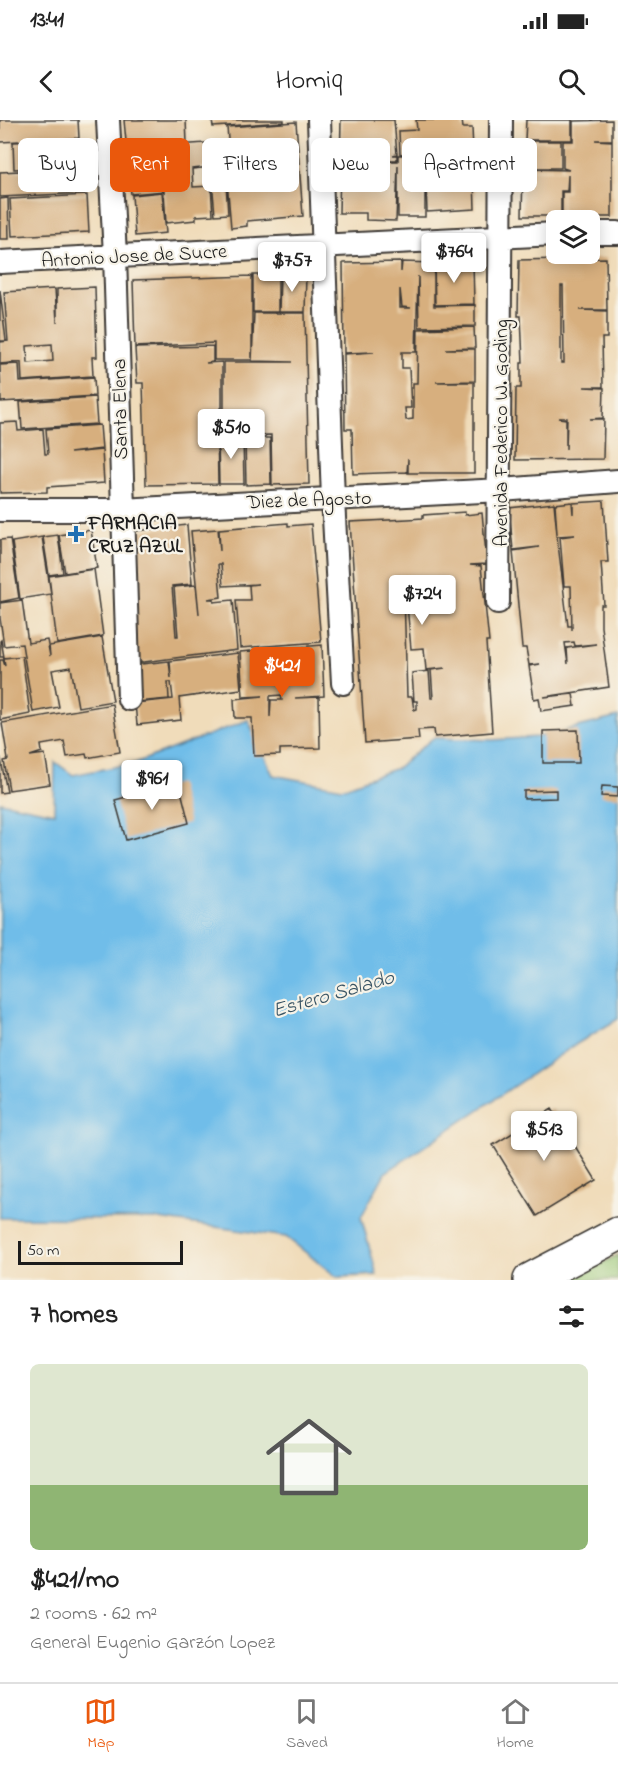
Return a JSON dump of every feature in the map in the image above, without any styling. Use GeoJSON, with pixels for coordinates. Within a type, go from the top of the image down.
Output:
{"type":"FeatureCollection","features":[{"type":"Feature","properties":{"kind":"main road"},"geometry":{"type":"LineString","coordinates":[[530,1280],[618,1234]]}},
{"type":"Feature","properties":{"kind":"street","name":"Santa Elena"},"geometry":{"type":"LineString","coordinates":[[108,120],[115,256],[121,510],[129,699]]}},
{"type":"Feature","properties":{"kind":"street"},"geometry":{"type":"LineString","coordinates":[[319,120],[333,499],[343,683]]}},
{"type":"Feature","properties":{"kind":"street","name":"Avenida Federico W. Goding"},"geometry":{"type":"LineString","coordinates":[[498,602],[501,490],[501,120]]}},
{"type":"Feature","properties":{"kind":"street"},"geometry":{"type":"LineString","coordinates":[[600,233],[618,233]]}},
{"type":"Feature","properties":{"kind":"street","name":"Antonio Jose de Sucre"},"geometry":{"type":"LineString","coordinates":[[0,262],[546,234]]}},
{"type":"Feature","properties":{"kind":"street","name":"Diez de Agosto"},"geometry":{"type":"LineString","coordinates":[[0,510],[121,510],[501,490],[618,481]]}},
{"type":"Feature","properties":{"kind":"green space"},"geometry":{"type":"Polygon","coordinates":[[[618,1255],[618,1280],[569,1280],[618,1255]]]}},
{"type":"Feature","properties":{"kind":"water","name":"Estero Salado"},"geometry":{"type":"Polygon","coordinates":[[[618,717],[618,1019],[575,1045],[385,1173],[361,1217],[377,1275],[337,1277],[286,1237],[159,1219],[0,1218],[0,802],[54,813],[55,762],[73,775],[135,763],[248,720],[273,775],[342,788],[397,768],[433,738],[492,740],[538,737],[618,717]]]}},
{"type":"Feature","properties":{"kind":"building"},"geometry":{"type":"Polygon","coordinates":[[[0,120],[78,120],[79,138],[18,138],[18,141],[0,142],[0,120]]]}},
{"type":"Feature","properties":{"kind":"building"},"geometry":{"type":"Polygon","coordinates":[[[124,120],[186,120],[187,138],[126,138],[124,120]]]}},
{"type":"Feature","properties":{"kind":"building"},"geometry":{"type":"Polygon","coordinates":[[[212,120],[284,120],[284,122],[213,127],[212,120]]]}},
{"type":"Feature","properties":{"kind":"building"},"geometry":{"type":"Polygon","coordinates":[[[341,120],[394,120],[397,154],[393,155],[397,155],[397,160],[390,160],[390,138],[341,138],[341,120]]]}},
{"type":"Feature","properties":{"kind":"building"},"geometry":{"type":"Polygon","coordinates":[[[416,120],[462,120],[463,128],[472,128],[472,138],[402,138],[402,154],[400,154],[399,131],[417,130],[416,120]]]}},
{"type":"Feature","properties":{"kind":"building"},"geometry":{"type":"Polygon","coordinates":[[[526,120],[572,120],[572,140],[525,138],[526,120]]]}},
{"type":"Feature","properties":{"kind":"building"},"geometry":{"type":"Polygon","coordinates":[[[612,120],[612,140],[595,140],[612,141],[612,217],[600,217],[600,210],[562,210],[562,192],[568,192],[568,175],[567,191],[561,191],[561,210],[546,210],[546,216],[522,216],[523,192],[537,192],[537,169],[569,170],[563,168],[563,141],[573,141],[573,121],[612,120]]]}},
{"type":"Feature","properties":{"kind":"building"},"geometry":{"type":"Polygon","coordinates":[[[296,122],[297,138],[228,138],[227,127],[296,122]]]}},
{"type":"Feature","properties":{"kind":"building"},"geometry":{"type":"Polygon","coordinates":[[[537,141],[561,141],[561,168],[537,168],[537,141]]]}},
{"type":"Feature","properties":{"kind":"building"},"geometry":{"type":"Polygon","coordinates":[[[13,142],[18,142],[18,169],[14,169],[13,142]]]}},
{"type":"Feature","properties":{"kind":"building"},"geometry":{"type":"Polygon","coordinates":[[[202,143],[202,168],[192,169],[193,187],[202,186],[202,192],[211,192],[213,215],[196,216],[196,220],[166,223],[164,192],[190,192],[190,144],[202,143]]]}},
{"type":"Feature","properties":{"kind":"building"},"geometry":{"type":"Polygon","coordinates":[[[398,155],[402,155],[402,192],[425,192],[425,217],[398,217],[398,165],[396,221],[366,220],[366,213],[339,213],[339,192],[390,192],[390,161],[398,161],[398,155]]]}},
{"type":"Feature","properties":{"kind":"building"},"geometry":{"type":"Polygon","coordinates":[[[299,162],[303,216],[247,221],[247,226],[231,228],[228,192],[299,192],[299,162]]]}},
{"type":"Feature","properties":{"kind":"building"},"geometry":{"type":"Polygon","coordinates":[[[18,171],[18,192],[85,193],[0,197],[0,172],[18,171]]]}},
{"type":"Feature","properties":{"kind":"building"},"geometry":{"type":"Polygon","coordinates":[[[162,192],[166,233],[135,236],[132,195],[162,192]]]}},
{"type":"Feature","properties":{"kind":"building"},"geometry":{"type":"Polygon","coordinates":[[[213,192],[227,192],[228,214],[215,215],[213,192]]]}},
{"type":"Feature","properties":{"kind":"building"},"geometry":{"type":"Polygon","coordinates":[[[426,192],[474,192],[475,209],[427,212],[426,192]]]}},
{"type":"Feature","properties":{"kind":"building"},"geometry":{"type":"Polygon","coordinates":[[[87,195],[89,232],[12,236],[10,199],[87,195]]]}},
{"type":"Feature","properties":{"kind":"building"},"geometry":{"type":"Polygon","coordinates":[[[8,198],[9,239],[0,239],[0,199],[8,198]]]}},
{"type":"Feature","properties":{"kind":"building"},"geometry":{"type":"Polygon","coordinates":[[[600,258],[606,258],[607,310],[580,310],[607,311],[607,338],[602,338],[603,387],[584,387],[604,388],[603,418],[590,419],[604,419],[603,459],[515,460],[516,388],[521,388],[521,363],[523,363],[521,316],[518,316],[519,260],[546,259],[546,264],[600,264],[600,258]],[[561,286],[561,363],[564,363],[563,286],[561,286]]]}},
{"type":"Feature","properties":{"kind":"building"},"geometry":{"type":"Polygon","coordinates":[[[401,262],[401,272],[402,262],[434,263],[434,306],[475,305],[475,326],[419,327],[418,276],[416,352],[402,352],[402,368],[409,368],[411,408],[405,408],[406,420],[413,419],[413,383],[417,383],[418,329],[474,327],[475,348],[446,349],[475,349],[475,381],[436,382],[474,382],[474,473],[408,473],[408,459],[407,472],[353,474],[352,429],[345,429],[344,354],[374,352],[344,353],[343,263],[401,262]],[[400,289],[400,308],[411,308],[402,307],[400,289]]]}},
{"type":"Feature","properties":{"kind":"building"},"geometry":{"type":"Polygon","coordinates":[[[473,262],[474,304],[435,305],[434,263],[473,262]]]}},
{"type":"Feature","properties":{"kind":"building"},"geometry":{"type":"Polygon","coordinates":[[[253,275],[278,275],[278,312],[253,312],[253,275]]]}},
{"type":"Feature","properties":{"kind":"building"},"geometry":{"type":"Polygon","coordinates":[[[280,275],[306,275],[305,312],[279,312],[280,275]]]}},
{"type":"Feature","properties":{"kind":"building"},"geometry":{"type":"Polygon","coordinates":[[[252,276],[252,360],[214,360],[214,343],[135,347],[133,280],[252,276]]]}},
{"type":"Feature","properties":{"kind":"building"},"geometry":{"type":"Polygon","coordinates":[[[95,287],[97,357],[92,357],[93,376],[22,381],[21,362],[0,364],[0,342],[8,341],[4,292],[55,289],[57,322],[57,289],[95,287]],[[52,344],[27,346],[28,363],[53,361],[52,344]]]}},
{"type":"Feature","properties":{"kind":"building"},"geometry":{"type":"Polygon","coordinates":[[[0,290],[6,341],[0,341],[0,290]]]}},
{"type":"Feature","properties":{"kind":"building"},"geometry":{"type":"Polygon","coordinates":[[[254,313],[305,313],[309,484],[272,485],[271,435],[224,436],[224,362],[292,362],[252,361],[254,313]]]}},
{"type":"Feature","properties":{"kind":"building"},"geometry":{"type":"Polygon","coordinates":[[[213,346],[213,362],[206,363],[222,362],[222,408],[220,408],[220,428],[217,428],[218,484],[146,485],[143,383],[137,383],[135,348],[213,346]]]}},
{"type":"Feature","properties":{"kind":"building"},"geometry":{"type":"Polygon","coordinates":[[[19,364],[20,382],[94,377],[95,396],[1,402],[0,365],[19,364]]]}},
{"type":"Feature","properties":{"kind":"building"},"geometry":{"type":"Polygon","coordinates":[[[95,397],[97,424],[22,429],[20,402],[95,397]]]}},
{"type":"Feature","properties":{"kind":"building"},"geometry":{"type":"Polygon","coordinates":[[[17,422],[18,431],[43,429],[45,454],[48,454],[46,429],[100,425],[102,449],[70,453],[102,450],[104,483],[47,487],[47,492],[0,493],[0,423],[17,422]]]}},
{"type":"Feature","properties":{"kind":"building"},"geometry":{"type":"Polygon","coordinates":[[[218,437],[243,437],[244,484],[219,484],[218,437]]]}},
{"type":"Feature","properties":{"kind":"building"},"geometry":{"type":"Polygon","coordinates":[[[245,438],[270,438],[271,484],[246,485],[245,438]]]}},
{"type":"Feature","properties":{"kind":"building"},"geometry":{"type":"Polygon","coordinates":[[[604,501],[608,562],[601,562],[604,605],[601,605],[601,627],[609,687],[544,697],[573,694],[575,706],[541,711],[539,698],[534,699],[529,666],[540,664],[529,665],[526,648],[522,648],[513,551],[539,547],[513,550],[509,508],[554,503],[557,534],[555,504],[572,502],[573,514],[573,503],[604,501]],[[575,535],[557,536],[568,626],[572,626],[571,586],[564,586],[560,537],[575,535]],[[574,642],[565,643],[568,664],[567,648],[596,644],[575,646],[574,642]]]}},
{"type":"Feature","properties":{"kind":"building"},"geometry":{"type":"Polygon","coordinates":[[[482,513],[487,564],[470,565],[481,566],[489,642],[486,642],[492,732],[435,737],[434,729],[418,730],[419,739],[365,743],[350,522],[423,518],[423,515],[482,513]],[[404,594],[407,697],[412,697],[414,710],[417,709],[417,701],[414,701],[412,673],[429,671],[431,698],[433,698],[431,670],[445,668],[426,670],[424,648],[411,649],[406,594],[404,594]]]}},
{"type":"Feature","properties":{"kind":"building"},"geometry":{"type":"Polygon","coordinates":[[[288,523],[288,526],[311,524],[321,642],[240,648],[236,600],[250,600],[249,585],[258,584],[223,586],[221,564],[218,564],[221,597],[208,599],[214,599],[214,602],[233,600],[237,650],[136,663],[127,532],[187,525],[192,584],[172,586],[176,636],[178,636],[174,587],[196,585],[199,614],[191,531],[218,529],[220,551],[219,529],[288,523]]]}},
{"type":"Feature","properties":{"kind":"building"},"geometry":{"type":"Polygon","coordinates":[[[91,530],[97,568],[65,573],[59,535],[91,530]]]}},
{"type":"Feature","properties":{"kind":"building"},"geometry":{"type":"Polygon","coordinates":[[[58,535],[63,573],[49,575],[43,537],[58,535]]]}},
{"type":"Feature","properties":{"kind":"building"},"geometry":{"type":"Polygon","coordinates":[[[42,537],[51,594],[20,599],[12,542],[42,537]]]}},
{"type":"Feature","properties":{"kind":"building"},"geometry":{"type":"Polygon","coordinates":[[[10,539],[19,598],[0,602],[0,540],[10,539]]]}},
{"type":"Feature","properties":{"kind":"building"},"geometry":{"type":"Polygon","coordinates":[[[94,569],[103,636],[57,644],[49,576],[94,569]]]}},
{"type":"Feature","properties":{"kind":"building"},"geometry":{"type":"Polygon","coordinates":[[[22,600],[28,643],[47,640],[50,656],[49,646],[102,637],[113,701],[78,707],[71,667],[52,670],[59,707],[33,712],[22,644],[4,646],[0,618],[0,603],[22,600]]]}},
{"type":"Feature","properties":{"kind":"building"},"geometry":{"type":"Polygon","coordinates":[[[1,640],[4,657],[0,657],[1,640]]]}},
{"type":"Feature","properties":{"kind":"building"},"geometry":{"type":"Polygon","coordinates":[[[322,645],[324,696],[295,698],[319,697],[320,748],[280,749],[280,755],[254,756],[252,718],[235,718],[234,699],[263,696],[243,697],[240,652],[322,645]],[[281,695],[270,696],[270,717],[271,700],[282,700],[281,695]]]}},
{"type":"Feature","properties":{"kind":"building"},"geometry":{"type":"Polygon","coordinates":[[[238,653],[241,689],[179,698],[181,720],[137,725],[135,703],[173,699],[171,682],[168,682],[169,699],[136,702],[132,665],[169,661],[171,678],[170,661],[238,653]]]}},
{"type":"Feature","properties":{"kind":"building"},"geometry":{"type":"Polygon","coordinates":[[[22,656],[30,714],[0,720],[0,660],[3,660],[5,666],[4,658],[22,656]]]}},
{"type":"Feature","properties":{"kind":"building"},"geometry":{"type":"Polygon","coordinates":[[[112,704],[120,752],[87,758],[86,754],[67,757],[64,741],[41,745],[42,752],[30,756],[45,754],[50,784],[9,790],[4,761],[8,760],[2,723],[112,704]]]}},
{"type":"Feature","properties":{"kind":"building"},"geometry":{"type":"Polygon","coordinates":[[[578,730],[579,763],[543,763],[543,731],[578,730]]]}},
{"type":"Feature","properties":{"kind":"building"},"geometry":{"type":"Polygon","coordinates":[[[0,755],[7,792],[0,793],[0,755]]]}},
{"type":"Feature","properties":{"kind":"building"},"geometry":{"type":"Polygon","coordinates":[[[179,783],[189,823],[126,840],[115,800],[179,783]]]}},
{"type":"Feature","properties":{"kind":"building"},"geometry":{"type":"Polygon","coordinates":[[[602,786],[618,787],[618,797],[601,796],[602,786]]]}},
{"type":"Feature","properties":{"kind":"building"},"geometry":{"type":"Polygon","coordinates":[[[556,790],[556,798],[524,799],[524,791],[556,790]]]}},
{"type":"Feature","properties":{"kind":"building"},"geometry":{"type":"Polygon","coordinates":[[[552,1109],[596,1180],[537,1216],[493,1145],[552,1109]]]}},
{"type":"Feature","properties":{"kind":"place","name":"FARMACIA CRUZ AZUL"},"geometry":{"type":"Point","coordinates":[76,534]}}]}
